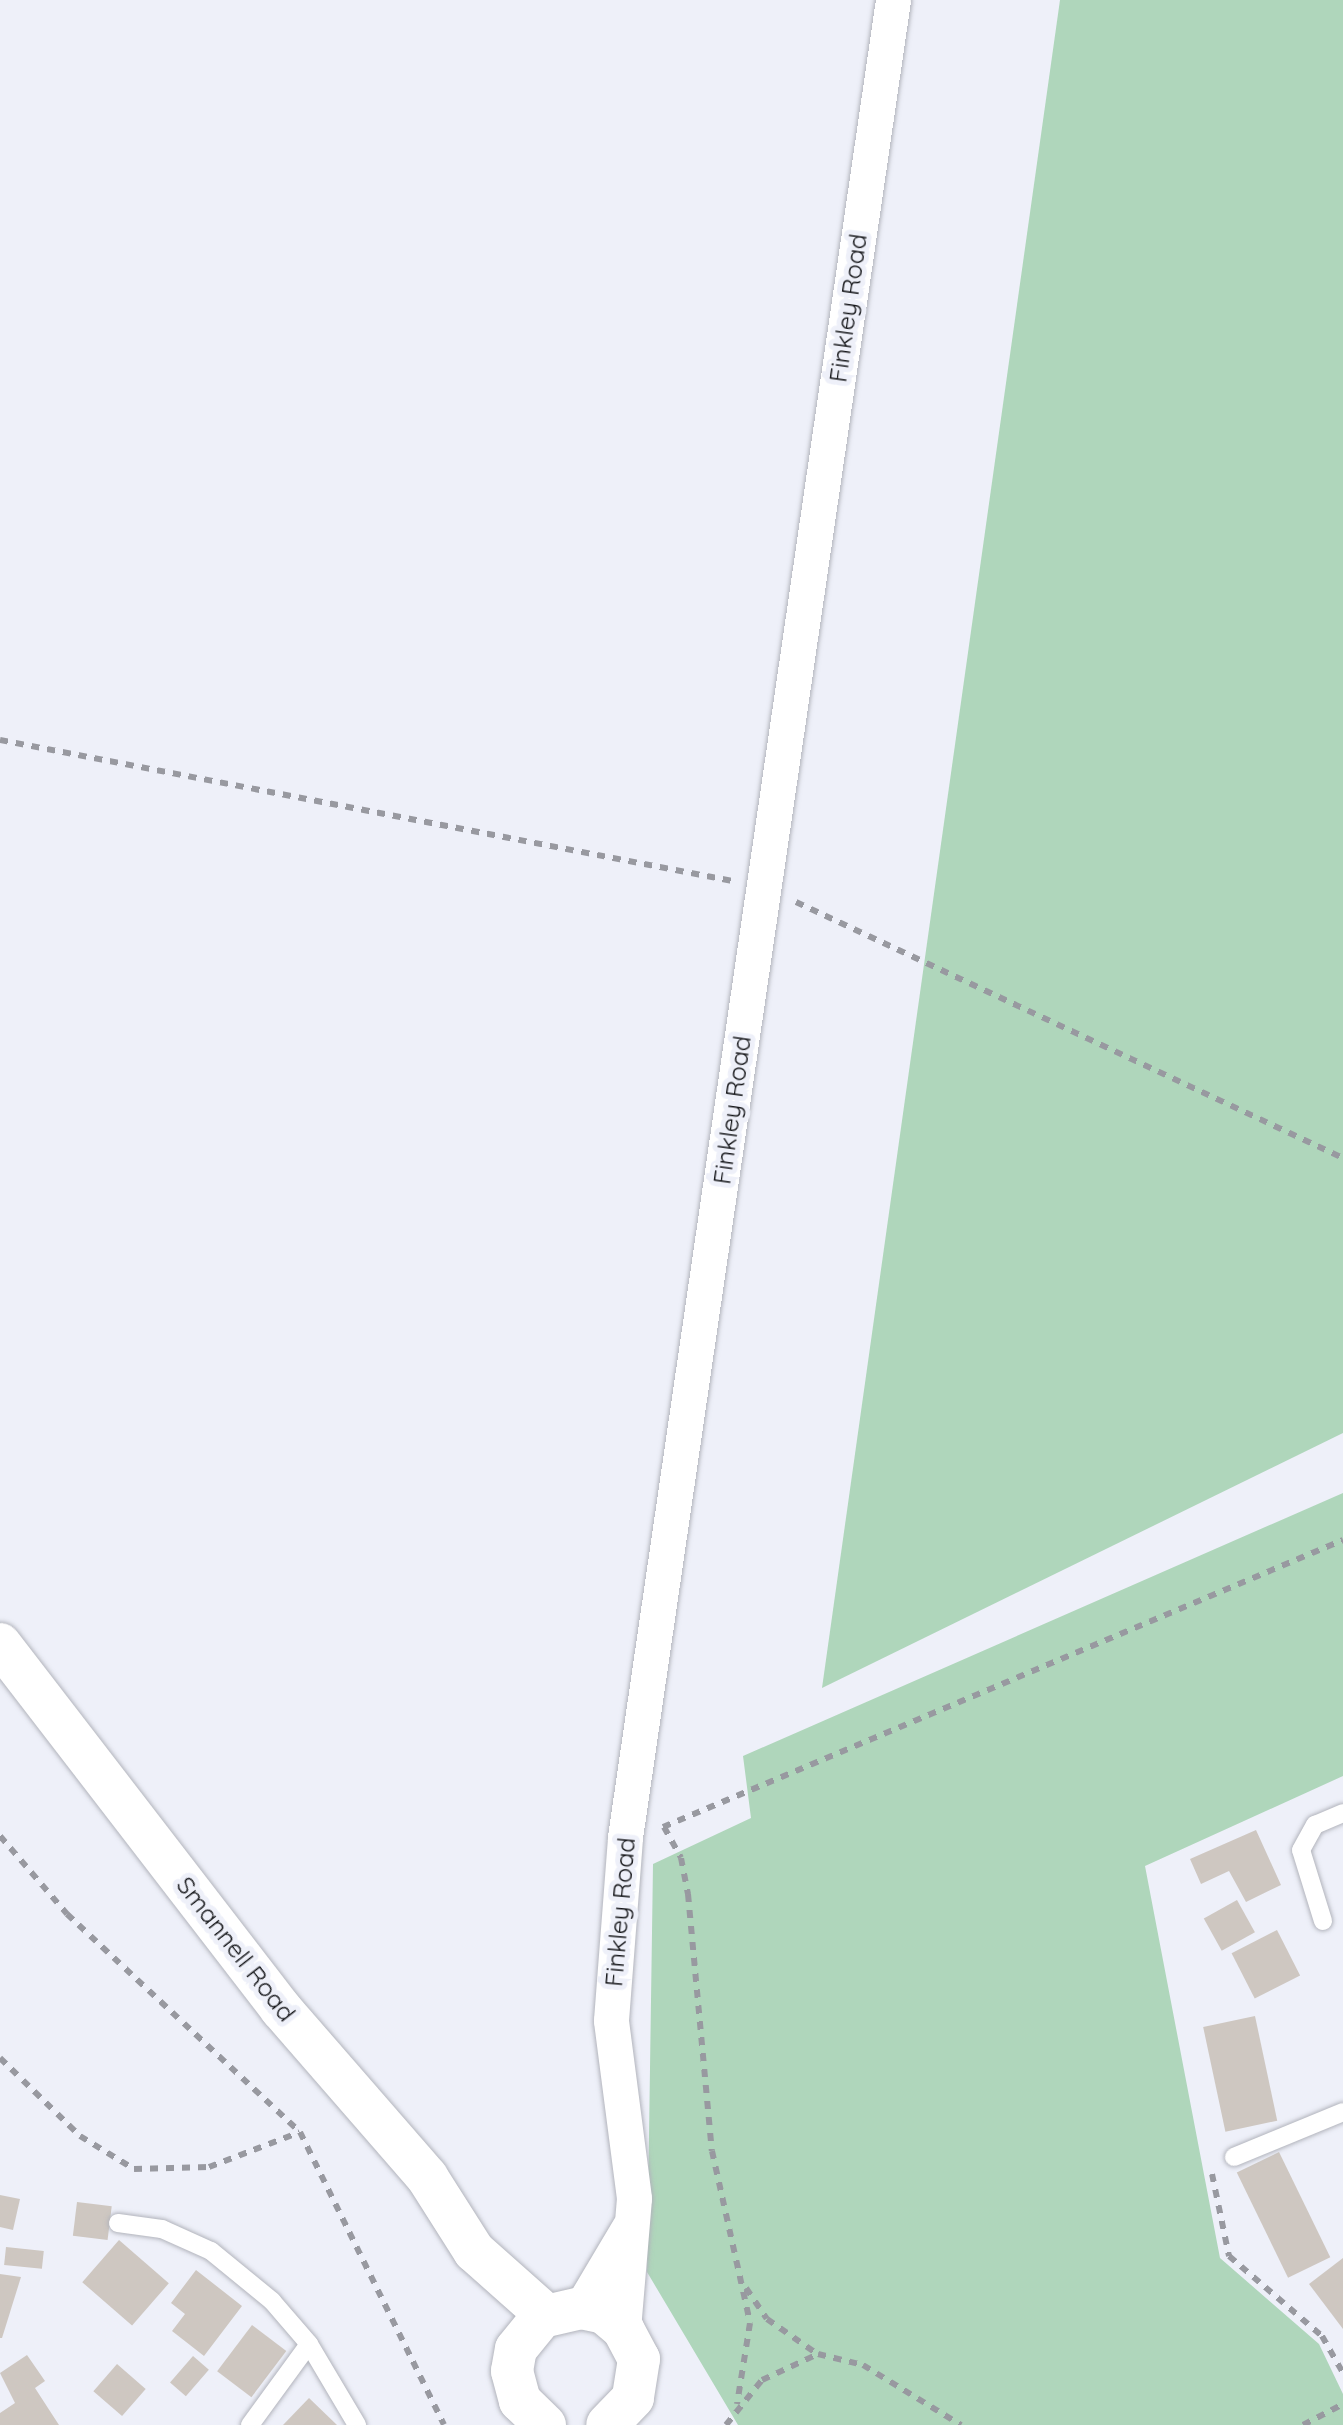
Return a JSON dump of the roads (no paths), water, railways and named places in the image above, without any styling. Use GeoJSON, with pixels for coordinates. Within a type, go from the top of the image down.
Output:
{"type":"FeatureCollection","features":[{"type":"Feature","properties":{"kind":"street","name":"Finkley Road"},"geometry":{"type":"LineString","coordinates":[[623,2328],[634,2253],[634,2198],[611,2020],[626,1838],[892,0]]}},
{"type":"Feature","properties":{"kind":"street","name":"Smannell Road"},"geometry":{"type":"LineString","coordinates":[[0,1644],[281,2009],[427,2176],[474,2251],[484,2290],[516,2349]]}},
{"type":"Feature","properties":{"kind":"street"},"geometry":{"type":"LineString","coordinates":[[541,2424],[520,2401],[512,2371],[516,2349],[564,2311],[632,2222]]}},
{"type":"Feature","properties":{"kind":"street","name":"Smannell Road"},"geometry":{"type":"LineString","coordinates":[[474,2251],[564,2311],[604,2313],[623,2328]]}},
{"type":"Feature","properties":{"kind":"street"},"geometry":{"type":"LineString","coordinates":[[607,2425],[620,2416],[639,2381],[639,2359],[623,2328]]}},
{"type":"Feature","properties":{"kind":"lane"},"geometry":{"type":"LineString","coordinates":[[1323,1921],[1301,1850],[1314,1826],[1343,1813]]}},
{"type":"Feature","properties":{"kind":"lane"},"geometry":{"type":"LineString","coordinates":[[1234,2156],[1343,2112]]}},
{"type":"Feature","properties":{"kind":"lane"},"geometry":{"type":"LineString","coordinates":[[118,2224],[162,2229],[211,2250],[272,2301],[309,2344],[357,2425]]}},
{"type":"Feature","properties":{"kind":"lane"},"geometry":{"type":"LineString","coordinates":[[250,2425],[309,2344]]}}]}
